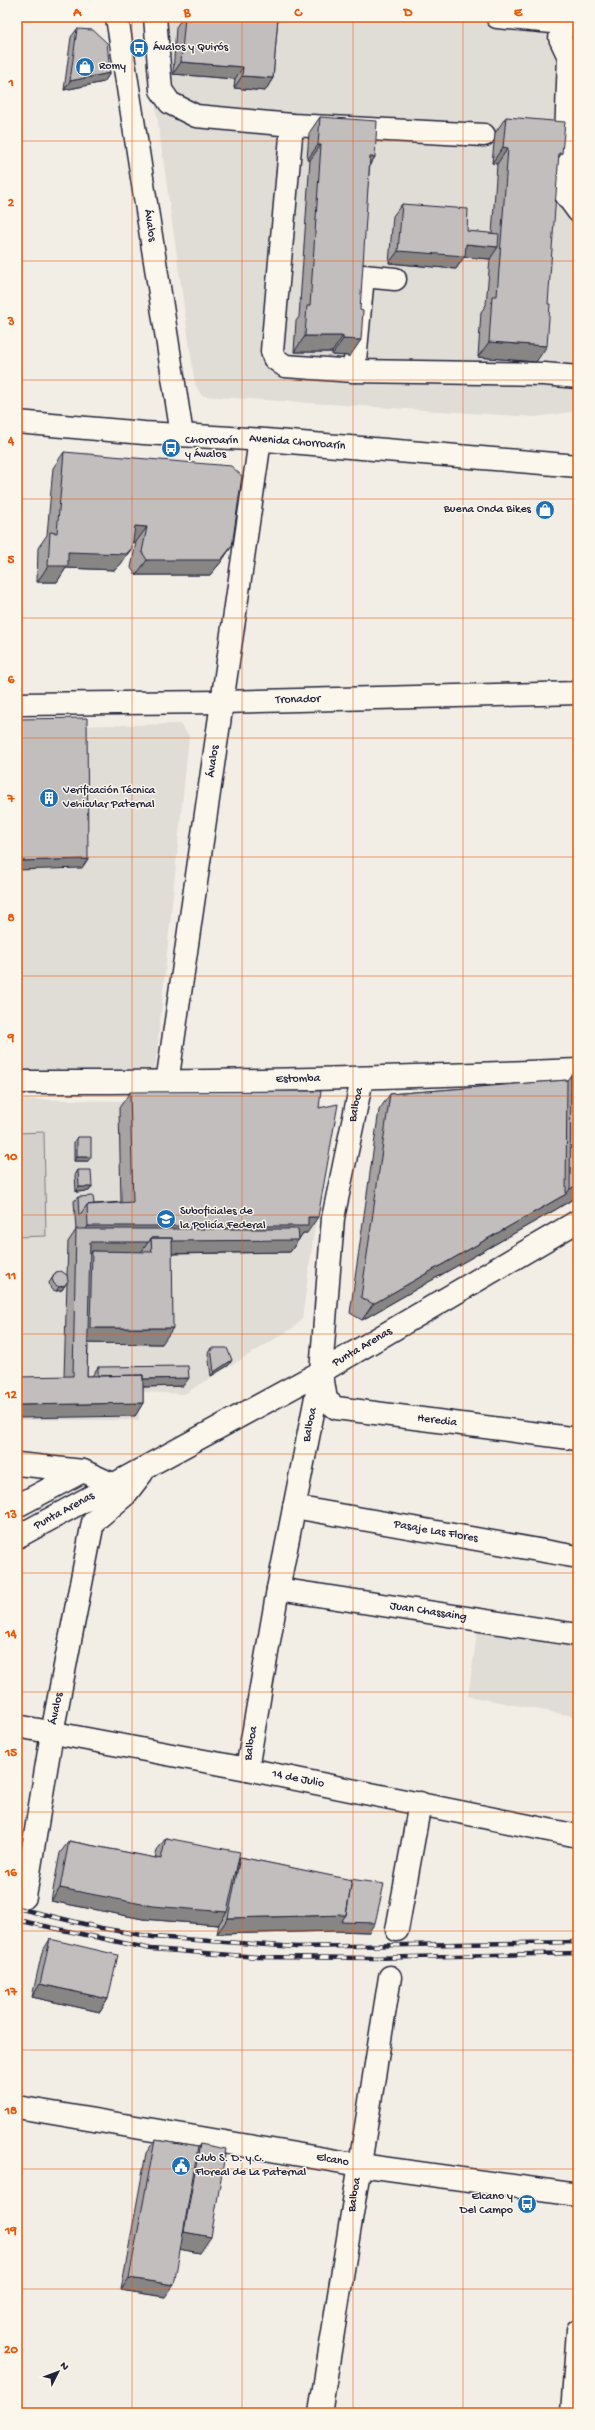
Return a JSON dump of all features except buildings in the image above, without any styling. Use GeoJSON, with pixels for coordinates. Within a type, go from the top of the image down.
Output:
{"type":"FeatureCollection","features":[{"type":"Feature","properties":{"kind":"street","name":"Ávalos"},"geometry":{"type":"LineString","coordinates":[[117,17],[182,435]]}},
{"type":"Feature","properties":{"kind":"street"},"geometry":{"type":"LineString","coordinates":[[155,17],[161,90],[170,103],[196,116],[292,125],[484,135]]}},
{"type":"Feature","properties":{"kind":"street"},"geometry":{"type":"LineString","coordinates":[[497,17],[565,20],[560,38],[569,57],[564,192],[578,211]]}},
{"type":"Feature","properties":{"kind":"street"},"geometry":{"type":"LineString","coordinates":[[292,125],[272,351],[274,358],[285,366],[354,370],[544,374],[578,377]]}},
{"type":"Feature","properties":{"kind":"street"},"geometry":{"type":"LineString","coordinates":[[354,370],[363,276],[395,279]]}},
{"type":"Feature","properties":{"kind":"street","name":"Avenida Chorroarín"},"geometry":{"type":"LineString","coordinates":[[17,422],[578,466]]}},
{"type":"Feature","properties":{"kind":"street","name":"Ávalos"},"geometry":{"type":"LineString","coordinates":[[167,1083],[260,440]]}},
{"type":"Feature","properties":{"kind":"street","name":"Tronador"},"geometry":{"type":"LineString","coordinates":[[17,704],[222,702],[578,693]]}},
{"type":"Feature","properties":{"kind":"street","name":"Estomba"},"geometry":{"type":"LineString","coordinates":[[17,1082],[167,1083],[362,1079],[578,1070]]}},
{"type":"Feature","properties":{"kind":"street","name":"Balboa"},"geometry":{"type":"LineString","coordinates":[[247,1769],[278,1589],[321,1372],[333,1218],[362,1079]]}},
{"type":"Feature","properties":{"kind":"street","name":"Punta Arenas"},"geometry":{"type":"LineString","coordinates":[[17,1537],[112,1484],[144,1470],[321,1372],[578,1221]]}},
{"type":"Feature","properties":{"kind":"street","name":"Heredia"},"geometry":{"type":"LineString","coordinates":[[321,1372],[326,1400],[336,1408],[578,1439]]}},
{"type":"Feature","properties":{"kind":"street","name":"Punta Arenas"},"geometry":{"type":"LineString","coordinates":[[17,1464],[83,1471],[112,1484]]}},
{"type":"Feature","properties":{"kind":"street","name":"Punta Arenas"},"geometry":{"type":"LineString","coordinates":[[93,1522],[125,1495],[144,1470]]}},
{"type":"Feature","properties":{"kind":"street"},"geometry":{"type":"LineString","coordinates":[[17,1506],[83,1471]]}},
{"type":"Feature","properties":{"kind":"street","name":"Pasaje Las Flores"},"geometry":{"type":"LineString","coordinates":[[294,1507],[578,1557]]}},
{"type":"Feature","properties":{"kind":"street","name":"Ávalos"},"geometry":{"type":"LineString","coordinates":[[25,1897],[52,1733],[93,1522]]}},
{"type":"Feature","properties":{"kind":"street","name":"Juan Chassaing"},"geometry":{"type":"LineString","coordinates":[[278,1589],[578,1635]]}},
{"type":"Feature","properties":{"kind":"street","name":"14 de Julio"},"geometry":{"type":"LineString","coordinates":[[17,1726],[247,1769],[578,1836]]}},
{"type":"Feature","properties":{"kind":"street"},"geometry":{"type":"LineString","coordinates":[[397,1930],[420,1803]]}},
{"type":"Feature","properties":{"kind":"street","name":"Balboa"},"geometry":{"type":"LineString","coordinates":[[320,2413],[390,1977]]}},
{"type":"Feature","properties":{"kind":"street","name":"Elcano"},"geometry":{"type":"LineString","coordinates":[[17,2106],[360,2165],[578,2195]]}},
{"type":"Feature","properties":{"kind":"street"},"geometry":{"type":"LineString","coordinates":[[572,2413],[578,2330]]}},
{"type":"Feature","properties":{"kind":"shaded area"},"geometry":{"type":"Polygon","coordinates":[[[143,17],[578,17],[578,411],[536,417],[202,396],[195,384],[143,17]]]}},
{"type":"Feature","properties":{"kind":"shaded area"},"geometry":{"type":"Polygon","coordinates":[[[180,724],[189,736],[155,1071],[17,1073],[17,727],[180,724]]]}},
{"type":"Feature","properties":{"kind":"shaded area","name":"Suboficiales de la Policía Federal"},"geometry":{"type":"Polygon","coordinates":[[[17,1099],[322,1105],[330,1118],[302,1319],[293,1328],[184,1394],[139,1392],[139,1420],[17,1420],[17,1099]]]}},
{"type":"Feature","properties":{"kind":"shaded area"},"geometry":{"type":"Polygon","coordinates":[[[44,1132],[46,1236],[17,1237],[17,1133],[44,1132]]]}},
{"type":"Feature","properties":{"kind":"shaded area"},"geometry":{"type":"Polygon","coordinates":[[[479,1622],[578,1638],[578,1717],[468,1696],[479,1622]]]}},
{"type":"Feature","properties":{"kind":"railway"},"geometry":{"type":"LineString","coordinates":[[17,1908],[101,1928],[153,1937],[297,1947],[578,1942]]}},
{"type":"Feature","properties":{"kind":"railway"},"geometry":{"type":"LineString","coordinates":[[17,1920],[151,1949],[258,1957],[372,1958],[578,1953]]}},
{"type":"Feature","properties":{"kind":"place","name":"Ávalos y Quirós"},"geometry":{"type":"Point","coordinates":[139,48]}},
{"type":"Feature","properties":{"kind":"place","name":"Romy"},"geometry":{"type":"Point","coordinates":[85,67]}},
{"type":"Feature","properties":{"kind":"place","name":"Chorroarín y Ávalos"},"geometry":{"type":"Point","coordinates":[171,448]}},
{"type":"Feature","properties":{"kind":"place","name":"Buena Onda Bikes"},"geometry":{"type":"Point","coordinates":[545,510]}},
{"type":"Feature","properties":{"kind":"place","name":"Verificación Técnica Vehicular Paternal"},"geometry":{"type":"Point","coordinates":[49,798]}},
{"type":"Feature","properties":{"kind":"place","name":"Suboficiales de la Policía Federal"},"geometry":{"type":"Point","coordinates":[166,1219]}},
{"type":"Feature","properties":{"kind":"place","name":"Club S. D. y C. Floreal de La Paternal"},"geometry":{"type":"Point","coordinates":[181,2166]}},
{"type":"Feature","properties":{"kind":"place","name":"Elcano y Del Campo"},"geometry":{"type":"Point","coordinates":[527,2204]}}]}
